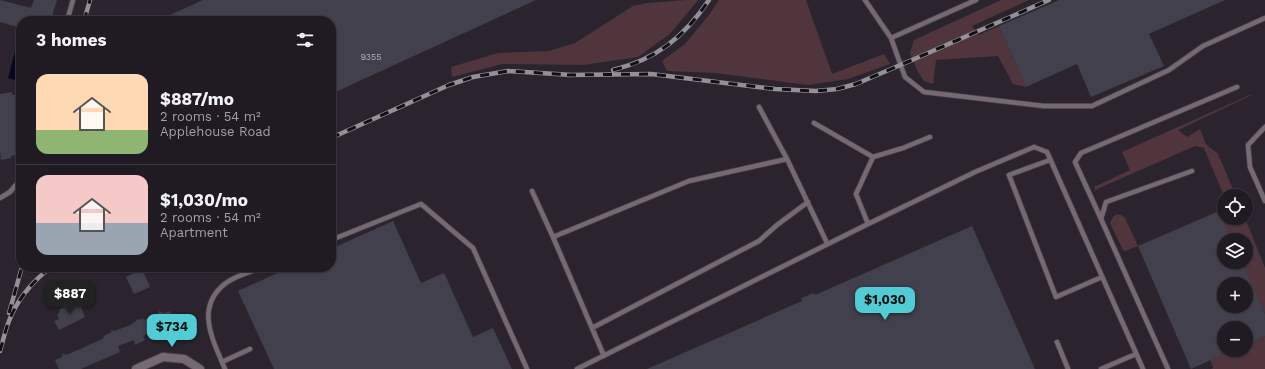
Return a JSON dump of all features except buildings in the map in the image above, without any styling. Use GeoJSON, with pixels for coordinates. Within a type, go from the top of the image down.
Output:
{"type":"FeatureCollection","features":[{"type":"Feature","properties":{"kind":"street"},"geometry":{"type":"LineString","coordinates":[[136,369],[163,357],[184,359],[200,369]]}},
{"type":"Feature","properties":{"kind":"lane"},"geometry":{"type":"LineString","coordinates":[[68,16],[73,0]]}},
{"type":"Feature","properties":{"kind":"lane"},"geometry":{"type":"LineString","coordinates":[[865,0],[891,38],[906,77],[924,92],[1044,106],[1092,106],[1169,70],[1203,46],[1265,18]]}},
{"type":"Feature","properties":{"kind":"lane"},"geometry":{"type":"LineString","coordinates":[[891,38],[976,0]]}},
{"type":"Feature","properties":{"kind":"lane"},"geometry":{"type":"LineString","coordinates":[[1168,369],[1076,162],[1081,153],[1236,87]]}},
{"type":"Feature","properties":{"kind":"lane"},"geometry":{"type":"LineString","coordinates":[[759,107],[787,159],[827,243]]}},
{"type":"Feature","properties":{"kind":"lane"},"geometry":{"type":"LineString","coordinates":[[814,123],[873,157],[903,148],[930,137]]}},
{"type":"Feature","properties":{"kind":"lane"},"geometry":{"type":"LineString","coordinates":[[1265,127],[1248,145],[1250,167],[1265,201]]}},
{"type":"Feature","properties":{"kind":"lane"},"geometry":{"type":"LineString","coordinates":[[577,369],[827,243],[975,172],[1034,147],[1047,152],[1143,369]]}},
{"type":"Feature","properties":{"kind":"lane"},"geometry":{"type":"LineString","coordinates":[[868,224],[856,194],[873,157]]}},
{"type":"Feature","properties":{"kind":"lane"},"geometry":{"type":"LineString","coordinates":[[553,237],[689,181],[787,159]]}},
{"type":"Feature","properties":{"kind":"lane"},"geometry":{"type":"LineString","coordinates":[[1050,160],[1009,175],[1056,297],[1102,277]]}},
{"type":"Feature","properties":{"kind":"lane"},"geometry":{"type":"LineString","coordinates":[[1101,219],[1106,202],[1192,171]]}},
{"type":"Feature","properties":{"kind":"lane"},"geometry":{"type":"LineString","coordinates":[[0,198],[10,192],[16,185]]}},
{"type":"Feature","properties":{"kind":"lane"},"geometry":{"type":"LineString","coordinates":[[532,191],[604,356]]}},
{"type":"Feature","properties":{"kind":"lane"},"geometry":{"type":"LineString","coordinates":[[592,328],[759,241],[777,225],[808,202]]}},
{"type":"Feature","properties":{"kind":"lane"},"geometry":{"type":"LineString","coordinates":[[336,238],[421,204],[473,248],[527,369]]}},
{"type":"Feature","properties":{"kind":"lane"},"geometry":{"type":"LineString","coordinates":[[225,369],[210,333],[207,319],[210,305],[216,292],[227,282],[251,272]]}},
{"type":"Feature","properties":{"kind":"lane"},"geometry":{"type":"LineString","coordinates":[[1057,342],[1068,369]]}},
{"type":"Feature","properties":{"kind":"lane"},"geometry":{"type":"LineString","coordinates":[[222,362],[250,349]]}},
{"type":"Feature","properties":{"kind":"lane"},"geometry":{"type":"LineString","coordinates":[[1101,369],[1136,354]]}},
{"type":"Feature","properties":{"kind":"shaded area"},"geometry":{"type":"Polygon","coordinates":[[[698,0],[670,34],[638,57],[583,65],[502,64],[452,77],[451,67],[498,53],[549,51],[575,43],[633,6],[647,3],[698,0]]]}},
{"type":"Feature","properties":{"kind":"shaded area"},"geometry":{"type":"Polygon","coordinates":[[[719,0],[806,0],[832,74],[884,54],[890,64],[848,79],[808,85],[715,73],[667,71],[662,61],[685,44],[709,15],[719,0]]]}},
{"type":"Feature","properties":{"kind":"shaded area"},"geometry":{"type":"Polygon","coordinates":[[[1001,0],[1029,0],[972,26],[979,35],[999,26],[1026,87],[1013,84],[998,56],[936,60],[933,84],[924,81],[918,72],[910,53],[914,40],[1001,0]]]}},
{"type":"Feature","properties":{"kind":"shaded area"},"geometry":{"type":"Polygon","coordinates":[[[1252,94],[1178,130],[1187,137],[1200,129],[1206,144],[1218,154],[1233,189],[1221,189],[1204,148],[1195,146],[1095,190],[1094,187],[1130,170],[1122,152],[1252,94]]]}},
{"type":"Feature","properties":{"kind":"shaded area"},"geometry":{"type":"Polygon","coordinates":[[[1117,214],[1125,218],[1138,246],[1125,251],[1123,250],[1110,223],[1113,217],[1117,214]]]}},
{"type":"Feature","properties":{"kind":"shaded area"},"geometry":{"type":"Polygon","coordinates":[[[1225,225],[1248,225],[1251,233],[1229,233],[1225,225]]]}},
{"type":"Feature","properties":{"kind":"shaded area"},"geometry":{"type":"Polygon","coordinates":[[[1253,238],[1265,268],[1265,314],[1253,287],[1253,277],[1249,277],[1245,269],[1253,269],[1253,238]]]}},
{"type":"Feature","properties":{"kind":"shaded area"},"geometry":{"type":"Polygon","coordinates":[[[1265,336],[1265,369],[1212,369],[1213,367],[1210,360],[1217,357],[1253,357],[1253,342],[1265,336]]]}},
{"type":"Feature","properties":{"kind":"water"},"geometry":{"type":"Polygon","coordinates":[[[16,48],[16,80],[8,78],[16,48]]]}},
{"type":"Feature","properties":{"kind":"railway"},"geometry":{"type":"LineString","coordinates":[[85,16],[90,0]]}},
{"type":"Feature","properties":{"kind":"railway"},"geometry":{"type":"LineString","coordinates":[[613,70],[643,60],[668,45],[690,25],[709,0]]}},
{"type":"Feature","properties":{"kind":"railway"},"geometry":{"type":"LineString","coordinates":[[567,75],[651,74],[775,89],[816,91],[837,89],[856,84],[1049,0]]}},
{"type":"Feature","properties":{"kind":"railway"},"geometry":{"type":"LineString","coordinates":[[336,136],[449,85],[473,77],[508,71],[572,75]]}},
{"type":"Feature","properties":{"kind":"railway"},"geometry":{"type":"LineString","coordinates":[[9,313],[21,272]]}},
{"type":"Feature","properties":{"kind":"railway"},"geometry":{"type":"LineString","coordinates":[[0,351],[12,313],[21,298],[45,272]]}}]}
